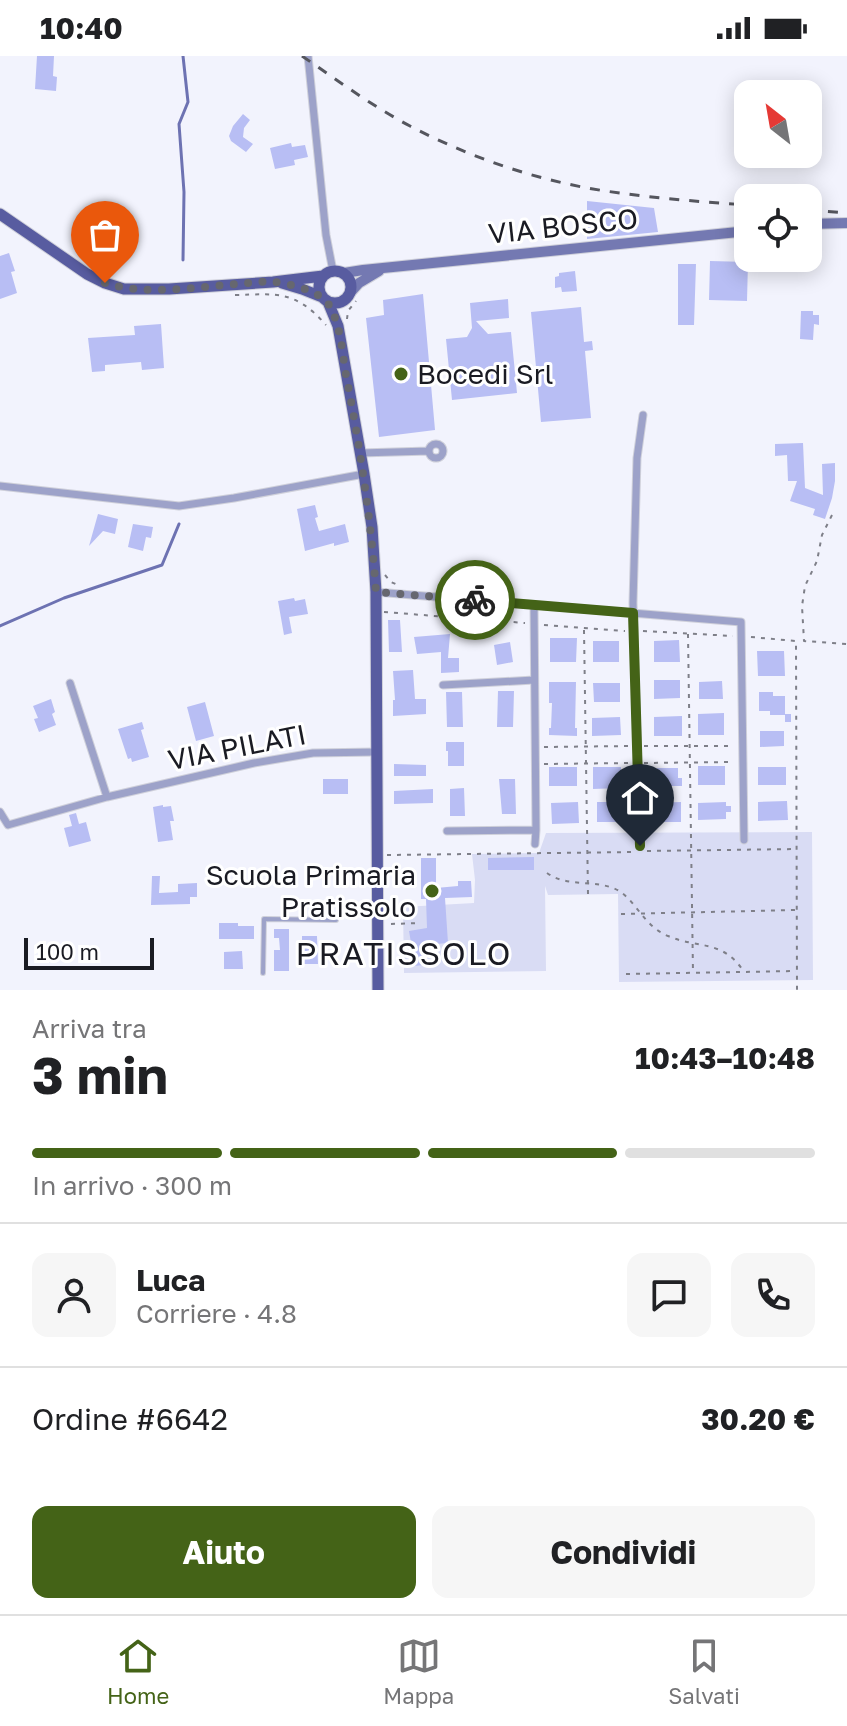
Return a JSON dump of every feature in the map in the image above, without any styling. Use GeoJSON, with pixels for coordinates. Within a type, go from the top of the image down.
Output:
{"type":"FeatureCollection","features":[{"type":"Feature","properties":{"kind":"main road","name":"VIA BOSCO"},"geometry":{"type":"LineString","coordinates":[[0,214],[87,274],[124,289],[149,290],[273,282],[333,273],[734,232]]}},
{"type":"Feature","properties":{"kind":"main road"},"geometry":{"type":"LineString","coordinates":[[822,224],[847,223]]}},
{"type":"Feature","properties":{"kind":"main road","name":"VIA BOSCO"},"geometry":{"type":"LineString","coordinates":[[273,282],[338,303],[351,297],[367,277],[384,268]]}},
{"type":"Feature","properties":{"kind":"main road"},"geometry":{"type":"LineString","coordinates":[[342,325],[319,285],[333,273],[350,282],[351,297],[342,325],[372,527],[376,592],[378,990]]}},
{"type":"Feature","properties":{"kind":"street"},"geometry":{"type":"LineString","coordinates":[[308,56],[326,235],[333,273]]}},
{"type":"Feature","properties":{"kind":"street"},"geometry":{"type":"LineString","coordinates":[[640,846],[633,613],[637,458],[643,415]]}},
{"type":"Feature","properties":{"kind":"street"},"geometry":{"type":"LineString","coordinates":[[360,453],[429,451]]}},
{"type":"Feature","properties":{"kind":"street"},"geometry":{"type":"LineString","coordinates":[[0,486],[179,506],[364,474]]}},
{"type":"Feature","properties":{"kind":"street"},"geometry":{"type":"LineString","coordinates":[[376,592],[741,622],[744,840]]}},
{"type":"Feature","properties":{"kind":"street"},"geometry":{"type":"LineString","coordinates":[[534,605],[535,844]]}},
{"type":"Feature","properties":{"kind":"street"},"geometry":{"type":"LineString","coordinates":[[443,685],[534,680]]}},
{"type":"Feature","properties":{"kind":"street"},"geometry":{"type":"LineString","coordinates":[[70,683],[107,797]]}},
{"type":"Feature","properties":{"kind":"street","name":"VIA PILATI"},"geometry":{"type":"LineString","coordinates":[[0,812],[8,825],[190,777],[313,753],[376,752]]}},
{"type":"Feature","properties":{"kind":"street"},"geometry":{"type":"LineString","coordinates":[[447,831],[536,830]]}},
{"type":"Feature","properties":{"kind":"lane"},"geometry":{"type":"LineString","coordinates":[[263,973],[264,919],[336,920]]}},
{"type":"Feature","properties":{"kind":"path"},"geometry":{"type":"LineString","coordinates":[[342,325],[351,297]]}},
{"type":"Feature","properties":{"kind":"path"},"geometry":{"type":"LineString","coordinates":[[804,641],[802,606],[805,586],[832,515]]}},
{"type":"Feature","properties":{"kind":"path"},"geometry":{"type":"LineString","coordinates":[[400,612],[584,629],[688,632],[847,644]]}},
{"type":"Feature","properties":{"kind":"path"},"geometry":{"type":"LineString","coordinates":[[584,629],[588,894]]}},
{"type":"Feature","properties":{"kind":"path"},"geometry":{"type":"LineString","coordinates":[[688,632],[693,973]]}},
{"type":"Feature","properties":{"kind":"path"},"geometry":{"type":"LineString","coordinates":[[796,641],[797,990]]}},
{"type":"Feature","properties":{"kind":"path"},"geometry":{"type":"LineString","coordinates":[[386,855],[798,849]]}},
{"type":"Feature","properties":{"kind":"path"},"geometry":{"type":"LineString","coordinates":[[547,873],[565,881],[617,890],[653,928],[670,937],[720,949],[739,963],[744,972]]}},
{"type":"Feature","properties":{"kind":"path"},"geometry":{"type":"LineString","coordinates":[[621,914],[797,909]]}},
{"type":"Feature","properties":{"kind":"path"},"geometry":{"type":"LineString","coordinates":[[391,924],[421,923]]}},
{"type":"Feature","properties":{"kind":"path"},"geometry":{"type":"LineString","coordinates":[[626,974],[797,971]]}},
{"type":"Feature","properties":{"kind":"shaded area"},"geometry":{"type":"Polygon","coordinates":[[[812,832],[813,980],[619,982],[618,894],[548,895],[545,886],[546,971],[404,973],[403,907],[474,903],[472,854],[539,853],[546,833],[812,832]]]}},
{"type":"Feature","properties":{"kind":"building"},"geometry":{"type":"Polygon","coordinates":[[[37,56],[54,56],[56,91],[35,89],[37,56]]]}},
{"type":"Feature","properties":{"kind":"building"},"geometry":{"type":"Polygon","coordinates":[[[243,114],[250,120],[244,128],[243,137],[253,144],[246,152],[229,136],[243,114]]]}},
{"type":"Feature","properties":{"kind":"building"},"geometry":{"type":"Polygon","coordinates":[[[291,143],[292,147],[305,145],[308,157],[294,160],[295,165],[275,169],[270,148],[291,143]]]}},
{"type":"Feature","properties":{"kind":"building"},"geometry":{"type":"Polygon","coordinates":[[[587,201],[654,208],[658,232],[587,239],[587,201]]]}},
{"type":"Feature","properties":{"kind":"building"},"geometry":{"type":"Polygon","coordinates":[[[9,253],[17,293],[0,299],[0,256],[9,253]]]}},
{"type":"Feature","properties":{"kind":"building"},"geometry":{"type":"Polygon","coordinates":[[[710,261],[734,262],[734,272],[748,272],[747,301],[709,300],[710,261]]]}},
{"type":"Feature","properties":{"kind":"building"},"geometry":{"type":"Polygon","coordinates":[[[678,264],[696,264],[694,325],[678,325],[678,264]]]}},
{"type":"Feature","properties":{"kind":"building"},"geometry":{"type":"Polygon","coordinates":[[[575,271],[577,291],[562,292],[561,287],[555,288],[555,277],[559,273],[575,271]]]}},
{"type":"Feature","properties":{"kind":"building","name":"Bocedi Srl"},"geometry":{"type":"Polygon","coordinates":[[[423,294],[435,430],[379,437],[366,318],[384,315],[383,300],[423,294]]]}},
{"type":"Feature","properties":{"kind":"building"},"geometry":{"type":"Polygon","coordinates":[[[508,299],[509,318],[476,321],[488,334],[511,332],[517,393],[452,400],[446,339],[467,337],[472,328],[470,303],[508,299]]]}},
{"type":"Feature","properties":{"kind":"building"},"geometry":{"type":"Polygon","coordinates":[[[581,307],[584,342],[592,341],[593,350],[585,351],[591,418],[541,422],[531,312],[581,307]]]}},
{"type":"Feature","properties":{"kind":"building"},"geometry":{"type":"Polygon","coordinates":[[[801,311],[813,311],[813,315],[819,315],[819,325],[814,324],[813,340],[800,339],[801,311]]]}},
{"type":"Feature","properties":{"kind":"building"},"geometry":{"type":"Polygon","coordinates":[[[161,324],[164,368],[142,370],[141,362],[105,365],[105,371],[92,372],[88,338],[135,335],[134,326],[161,324]]]}},
{"type":"Feature","properties":{"kind":"building"},"geometry":{"type":"Polygon","coordinates":[[[803,443],[805,488],[823,495],[822,464],[835,463],[832,498],[825,519],[813,515],[815,509],[790,501],[797,481],[788,481],[787,455],[775,456],[775,444],[803,443]]]}},
{"type":"Feature","properties":{"kind":"building"},"geometry":{"type":"Polygon","coordinates":[[[315,505],[319,531],[345,524],[349,542],[305,551],[297,509],[315,505]]]}},
{"type":"Feature","properties":{"kind":"building"},"geometry":{"type":"Polygon","coordinates":[[[98,514],[118,519],[115,534],[103,531],[89,546],[98,514]]]}},
{"type":"Feature","properties":{"kind":"building"},"geometry":{"type":"Polygon","coordinates":[[[133,524],[153,527],[151,538],[146,537],[143,551],[128,547],[133,524]]]}},
{"type":"Feature","properties":{"kind":"building"},"geometry":{"type":"Polygon","coordinates":[[[294,598],[295,601],[305,599],[308,614],[289,617],[292,633],[284,635],[278,601],[294,598]]]}},
{"type":"Feature","properties":{"kind":"building"},"geometry":{"type":"Polygon","coordinates":[[[388,620],[400,620],[402,652],[389,652],[388,620]]]}},
{"type":"Feature","properties":{"kind":"building"},"geometry":{"type":"Polygon","coordinates":[[[450,634],[448,658],[459,658],[459,672],[441,673],[441,652],[417,654],[414,637],[450,634]]]}},
{"type":"Feature","properties":{"kind":"building"},"geometry":{"type":"Polygon","coordinates":[[[550,638],[577,638],[576,662],[550,662],[550,638]]]}},
{"type":"Feature","properties":{"kind":"building"},"geometry":{"type":"Polygon","coordinates":[[[679,640],[680,662],[654,662],[654,641],[679,640]]]}},
{"type":"Feature","properties":{"kind":"building"},"geometry":{"type":"Polygon","coordinates":[[[593,641],[619,641],[619,662],[593,662],[593,641]]]}},
{"type":"Feature","properties":{"kind":"building"},"geometry":{"type":"Polygon","coordinates":[[[510,642],[513,662],[497,665],[494,645],[510,642]]]}},
{"type":"Feature","properties":{"kind":"building"},"geometry":{"type":"Polygon","coordinates":[[[757,651],[784,651],[785,676],[758,676],[757,651]]]}},
{"type":"Feature","properties":{"kind":"building"},"geometry":{"type":"Polygon","coordinates":[[[413,670],[415,699],[426,699],[426,714],[393,716],[393,671],[413,670]]]}},
{"type":"Feature","properties":{"kind":"building"},"geometry":{"type":"Polygon","coordinates":[[[654,680],[680,680],[680,698],[654,699],[654,680]]]}},
{"type":"Feature","properties":{"kind":"building"},"geometry":{"type":"Polygon","coordinates":[[[722,681],[723,699],[699,699],[699,682],[722,681]]]}},
{"type":"Feature","properties":{"kind":"building"},"geometry":{"type":"Polygon","coordinates":[[[549,682],[576,682],[577,736],[549,735],[552,703],[549,703],[549,682]]]}},
{"type":"Feature","properties":{"kind":"building"},"geometry":{"type":"Polygon","coordinates":[[[593,683],[620,683],[620,702],[594,702],[593,683]]]}},
{"type":"Feature","properties":{"kind":"building"},"geometry":{"type":"Polygon","coordinates":[[[498,691],[514,691],[513,727],[497,727],[498,691]]]}},
{"type":"Feature","properties":{"kind":"building"},"geometry":{"type":"Polygon","coordinates":[[[446,692],[462,692],[463,727],[447,727],[446,692]]]}},
{"type":"Feature","properties":{"kind":"building"},"geometry":{"type":"Polygon","coordinates":[[[759,692],[785,696],[785,714],[791,714],[791,722],[785,722],[785,715],[759,711],[759,692]]]}},
{"type":"Feature","properties":{"kind":"building"},"geometry":{"type":"Polygon","coordinates":[[[51,699],[56,725],[39,732],[33,706],[51,699]]]}},
{"type":"Feature","properties":{"kind":"building"},"geometry":{"type":"Polygon","coordinates":[[[205,702],[214,736],[196,741],[187,707],[205,702]]]}},
{"type":"Feature","properties":{"kind":"building"},"geometry":{"type":"Polygon","coordinates":[[[724,713],[724,735],[698,735],[698,714],[724,713]]]}},
{"type":"Feature","properties":{"kind":"building"},"geometry":{"type":"Polygon","coordinates":[[[682,716],[682,736],[654,736],[654,717],[682,716]]]}},
{"type":"Feature","properties":{"kind":"building"},"geometry":{"type":"Polygon","coordinates":[[[620,717],[621,735],[592,736],[592,718],[620,717]]]}},
{"type":"Feature","properties":{"kind":"building"},"geometry":{"type":"Polygon","coordinates":[[[142,722],[144,729],[141,730],[149,757],[132,762],[131,758],[128,759],[118,729],[142,722]]]}},
{"type":"Feature","properties":{"kind":"building"},"geometry":{"type":"Polygon","coordinates":[[[760,731],[784,731],[784,746],[760,747],[760,731]]]}},
{"type":"Feature","properties":{"kind":"building"},"geometry":{"type":"Polygon","coordinates":[[[446,742],[464,742],[464,766],[448,766],[446,742]]]}},
{"type":"Feature","properties":{"kind":"building"},"geometry":{"type":"Polygon","coordinates":[[[394,764],[426,765],[426,776],[394,776],[394,764]]]}},
{"type":"Feature","properties":{"kind":"building"},"geometry":{"type":"Polygon","coordinates":[[[698,766],[725,766],[725,785],[698,785],[698,766]]]}},
{"type":"Feature","properties":{"kind":"building"},"geometry":{"type":"Polygon","coordinates":[[[549,767],[577,767],[577,786],[549,786],[549,767]]]}},
{"type":"Feature","properties":{"kind":"building"},"geometry":{"type":"Polygon","coordinates":[[[593,767],[621,767],[621,788],[593,789],[593,767]]]}},
{"type":"Feature","properties":{"kind":"building"},"geometry":{"type":"Polygon","coordinates":[[[758,767],[786,767],[786,785],[758,785],[758,767]]]}},
{"type":"Feature","properties":{"kind":"building"},"geometry":{"type":"Polygon","coordinates":[[[657,768],[678,768],[682,786],[654,786],[657,768]]]}},
{"type":"Feature","properties":{"kind":"building"},"geometry":{"type":"Polygon","coordinates":[[[323,779],[348,779],[348,794],[323,794],[323,779]]]}},
{"type":"Feature","properties":{"kind":"building"},"geometry":{"type":"Polygon","coordinates":[[[499,779],[515,779],[516,814],[502,814],[499,779]]]}},
{"type":"Feature","properties":{"kind":"building"},"geometry":{"type":"Polygon","coordinates":[[[464,788],[465,816],[450,816],[450,789],[464,788]]]}},
{"type":"Feature","properties":{"kind":"building"},"geometry":{"type":"Polygon","coordinates":[[[433,789],[433,803],[394,804],[394,791],[433,789]]]}},
{"type":"Feature","properties":{"kind":"building"},"geometry":{"type":"Polygon","coordinates":[[[787,801],[788,820],[758,821],[758,802],[787,801]]]}},
{"type":"Feature","properties":{"kind":"building"},"geometry":{"type":"Polygon","coordinates":[[[578,802],[579,823],[552,824],[551,803],[578,802]]]}},
{"type":"Feature","properties":{"kind":"building"},"geometry":{"type":"Polygon","coordinates":[[[597,802],[620,802],[619,822],[597,822],[597,802]]]}},
{"type":"Feature","properties":{"kind":"building"},"geometry":{"type":"Polygon","coordinates":[[[681,802],[681,822],[654,822],[654,803],[681,802]]]}},
{"type":"Feature","properties":{"kind":"building"},"geometry":{"type":"Polygon","coordinates":[[[726,802],[726,806],[731,806],[731,812],[726,812],[726,819],[698,820],[698,803],[726,802]]]}},
{"type":"Feature","properties":{"kind":"building"},"geometry":{"type":"Polygon","coordinates":[[[171,806],[173,840],[158,842],[153,807],[171,806]]]}},
{"type":"Feature","properties":{"kind":"building"},"geometry":{"type":"Polygon","coordinates":[[[76,813],[79,824],[86,822],[91,841],[69,847],[64,828],[72,826],[69,815],[76,813]]]}},
{"type":"Feature","properties":{"kind":"building"},"geometry":{"type":"Polygon","coordinates":[[[534,857],[534,870],[488,870],[488,858],[534,857]]]}},
{"type":"Feature","properties":{"kind":"building"},"geometry":{"type":"Polygon","coordinates":[[[421,858],[436,858],[436,888],[458,886],[458,881],[471,881],[472,897],[445,898],[448,943],[422,945],[423,965],[415,966],[409,931],[427,928],[426,899],[421,899],[421,858]]]}},
{"type":"Feature","properties":{"kind":"building"},"geometry":{"type":"Polygon","coordinates":[[[152,876],[160,876],[159,893],[178,892],[178,884],[197,883],[197,897],[190,897],[190,904],[151,905],[152,876]]]}},
{"type":"Feature","properties":{"kind":"building"},"geometry":{"type":"Polygon","coordinates":[[[219,923],[254,926],[254,939],[219,939],[219,923]]]}},
{"type":"Feature","properties":{"kind":"building"},"geometry":{"type":"Polygon","coordinates":[[[274,929],[289,929],[289,971],[274,971],[274,950],[280,950],[279,938],[274,938],[274,929]]]}},
{"type":"Feature","properties":{"kind":"building"},"geometry":{"type":"Polygon","coordinates":[[[302,936],[317,936],[318,964],[302,964],[302,936]]]}},
{"type":"Feature","properties":{"kind":"building"},"geometry":{"type":"Polygon","coordinates":[[[242,951],[243,969],[224,969],[224,952],[242,951]]]}},
{"type":"Feature","properties":{"kind":"waterway"},"geometry":{"type":"LineString","coordinates":[[183,56],[188,102],[179,124],[184,192],[183,260]]}},
{"type":"Feature","properties":{"kind":"waterway"},"geometry":{"type":"LineString","coordinates":[[0,626],[64,598],[162,565],[179,524]]}},
{"type":"Feature","properties":{"kind":"railway"},"geometry":{"type":"LineString","coordinates":[[302,56],[410,126],[460,150],[512,169],[593,189],[734,204]]}},
{"type":"Feature","properties":{"kind":"railway"},"geometry":{"type":"LineString","coordinates":[[822,211],[847,213]]}},
{"type":"Feature","properties":{"kind":"way so far"},"geometry":{"type":"LineString","coordinates":[[105,283],[124,289],[149,290],[273,282],[302,289],[328,302],[338,326],[364,474],[372,527],[376,592],[475,600]]}},
{"type":"Feature","properties":{"kind":"place","name":"Bocedi Srl"},"geometry":{"type":"Point","coordinates":[401,374]}},
{"type":"Feature","properties":{"kind":"place","name":"Scuola Primaria Pratissolo"},"geometry":{"type":"Point","coordinates":[432,891]}},
{"type":"Feature","properties":{"kind":"district","name":"PRATISSOLO"},"geometry":{"type":"Point","coordinates":[404,954]}},
{"type":"Feature","properties":{"kind":"route"},"geometry":{"type":"LineString","coordinates":[[475,600],[633,613],[640,846]]}}]}
